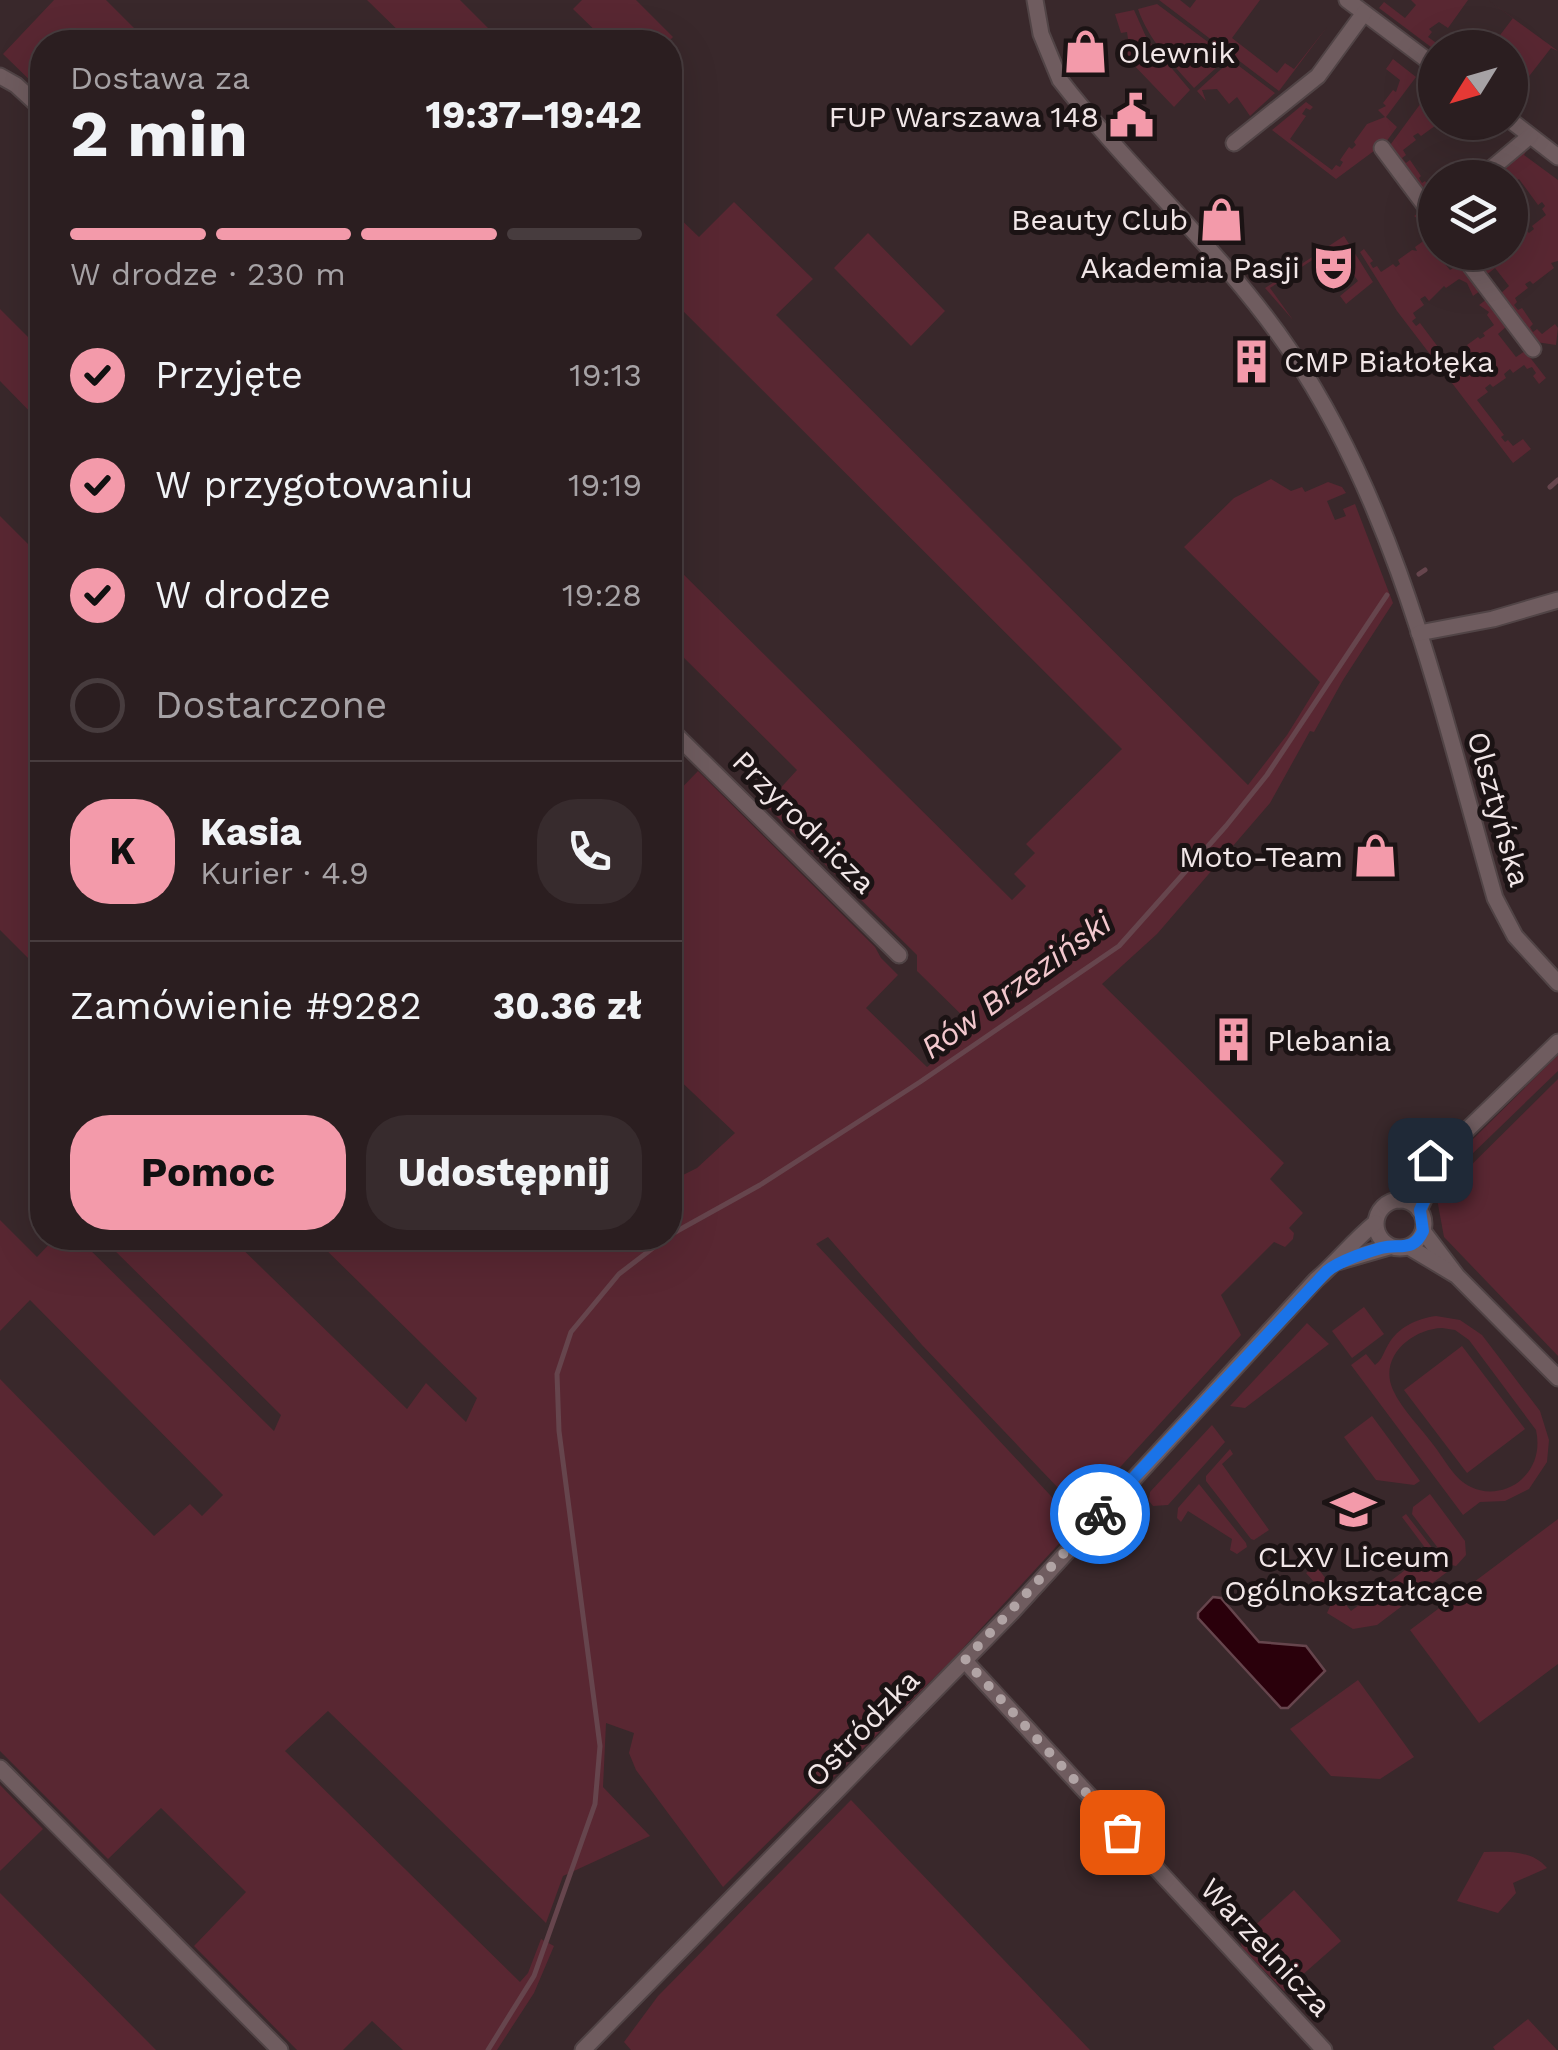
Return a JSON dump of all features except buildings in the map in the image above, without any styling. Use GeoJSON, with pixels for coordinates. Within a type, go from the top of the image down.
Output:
{"type":"FeatureCollection","features":[{"type":"Feature","properties":{"kind":"street","name":"Olsztyńska"},"geometry":{"type":"LineString","coordinates":[[1035,0],[1041,34],[1060,80],[1264,318],[1332,418],[1419,633],[1495,898],[1515,936],[1558,983]]}},
{"type":"Feature","properties":{"kind":"street"},"geometry":{"type":"LineString","coordinates":[[1347,0],[1418,53]]}},
{"type":"Feature","properties":{"kind":"street"},"geometry":{"type":"LineString","coordinates":[[1234,143],[1318,76],[1364,13]]}},
{"type":"Feature","properties":{"kind":"street"},"geometry":{"type":"LineString","coordinates":[[0,76],[30,98]]}},
{"type":"Feature","properties":{"kind":"street"},"geometry":{"type":"LineString","coordinates":[[1501,160],[1530,136],[1558,157]]}},
{"type":"Feature","properties":{"kind":"street"},"geometry":{"type":"LineString","coordinates":[[1382,148],[1418,194]]}},
{"type":"Feature","properties":{"kind":"street"},"geometry":{"type":"LineString","coordinates":[[1474,270],[1533,348]]}},
{"type":"Feature","properties":{"kind":"street"},"geometry":{"type":"LineString","coordinates":[[1419,633],[1493,619],[1558,600]]}},
{"type":"Feature","properties":{"kind":"street","name":"Przyrodnicza"},"geometry":{"type":"LineString","coordinates":[[682,741],[899,955]]}},
{"type":"Feature","properties":{"kind":"street"},"geometry":{"type":"LineString","coordinates":[[1457,1276],[1409,1247],[1389,1246],[1379,1237],[1375,1223],[1380,1210],[1399,1200],[1430,1160],[1441,1155],[1558,1042]]}},
{"type":"Feature","properties":{"kind":"street"},"geometry":{"type":"LineString","coordinates":[[1441,1155],[1420,1210],[1423,1231],[1457,1276],[1558,1378]]}},
{"type":"Feature","properties":{"kind":"street"},"geometry":{"type":"LineString","coordinates":[[1399,1200],[1420,1210]]}},
{"type":"Feature","properties":{"kind":"street","name":"Ostródzka"},"geometry":{"type":"LineString","coordinates":[[582,2050],[965,1660],[1316,1280],[1337,1262],[1344,1250],[1375,1223]]}},
{"type":"Feature","properties":{"kind":"street"},"geometry":{"type":"LineString","coordinates":[[1409,1247],[1423,1231]]}},
{"type":"Feature","properties":{"kind":"street","name":"Ostródzka"},"geometry":{"type":"LineString","coordinates":[[1337,1262],[1389,1246]]}},
{"type":"Feature","properties":{"kind":"street","name":"Warzelnicza"},"geometry":{"type":"LineString","coordinates":[[965,1660],[1324,2050]]}},
{"type":"Feature","properties":{"kind":"street"},"geometry":{"type":"LineString","coordinates":[[0,1768],[280,2050]]}},
{"type":"Feature","properties":{"kind":"shaded area"},"geometry":{"type":"Polygon","coordinates":[[[54,0],[106,0],[136,30],[30,30],[30,80],[3,54],[54,0]]]}},
{"type":"Feature","properties":{"kind":"shaded area"},"geometry":{"type":"Polygon","coordinates":[[[367,0],[460,0],[490,30],[398,30],[367,0]]]}},
{"type":"Feature","properties":{"kind":"shaded area"},"geometry":{"type":"Polygon","coordinates":[[[582,0],[636,0],[666,30],[595,30],[573,9],[582,0]]]}},
{"type":"Feature","properties":{"kind":"shaded area"},"geometry":{"type":"Polygon","coordinates":[[[1159,0],[1180,0],[1190,8],[1196,0],[1260,0],[1232,38],[1277,73],[1285,63],[1294,69],[1327,27],[1279,91],[1159,0]]]}},
{"type":"Feature","properties":{"kind":"shaded area"},"geometry":{"type":"Polygon","coordinates":[[[1411,0],[1468,0],[1448,28],[1439,22],[1430,30],[1418,30],[1418,37],[1379,8],[1384,2],[1405,18],[1416,5],[1411,0]]]}},
{"type":"Feature","properties":{"kind":"shaded area"},"geometry":{"type":"Polygon","coordinates":[[[1157,4],[1228,57],[1194,88],[1162,51],[1143,21],[1138,9],[1157,4]]]}},
{"type":"Feature","properties":{"kind":"shaded area"},"geometry":{"type":"Polygon","coordinates":[[[1134,10],[1147,39],[1190,90],[1174,107],[1129,60],[1123,40],[1128,39],[1127,32],[1121,33],[1115,14],[1134,10]]]}},
{"type":"Feature","properties":{"kind":"shaded area"},"geometry":{"type":"Polygon","coordinates":[[[1513,18],[1558,51],[1551,48],[1528,78],[1528,30],[1504,30],[1513,18]]]}},
{"type":"Feature","properties":{"kind":"shaded area"},"geometry":{"type":"Polygon","coordinates":[[[1393,59],[1416,77],[1386,117],[1397,127],[1386,142],[1336,179],[1272,130],[1306,102],[1313,107],[1306,108],[1302,114],[1306,116],[1290,139],[1332,170],[1336,165],[1340,167],[1340,160],[1349,147],[1356,145],[1354,142],[1367,124],[1385,117],[1378,110],[1386,106],[1383,103],[1393,90],[1396,92],[1400,80],[1386,69],[1393,59]]]}},
{"type":"Feature","properties":{"kind":"shaded area"},"geometry":{"type":"Polygon","coordinates":[[[1231,60],[1275,93],[1250,116],[1237,97],[1229,104],[1217,89],[1202,90],[1206,101],[1197,91],[1231,60]]]}},
{"type":"Feature","properties":{"kind":"shaded area"},"geometry":{"type":"Polygon","coordinates":[[[1418,107],[1418,133],[1413,136],[1416,140],[1403,150],[1406,155],[1402,158],[1406,163],[1410,160],[1418,172],[1418,186],[1388,148],[1418,107]]]}},
{"type":"Feature","properties":{"kind":"shaded area"},"geometry":{"type":"Polygon","coordinates":[[[1530,145],[1524,155],[1558,180],[1558,261],[1551,263],[1554,268],[1533,284],[1525,284],[1528,288],[1515,298],[1514,305],[1518,310],[1522,308],[1533,324],[1533,332],[1537,329],[1542,334],[1555,324],[1556,345],[1536,342],[1500,294],[1509,286],[1497,270],[1528,270],[1528,232],[1546,215],[1542,202],[1538,205],[1528,191],[1528,160],[1511,160],[1530,145]]]}},
{"type":"Feature","properties":{"kind":"shaded area"},"geometry":{"type":"Polygon","coordinates":[[[734,202],[813,279],[776,315],[1248,785],[1287,735],[1320,682],[1184,547],[1234,498],[1271,479],[1291,491],[1302,487],[1305,492],[1328,482],[1342,487],[1346,493],[1327,501],[1335,520],[1346,516],[1343,509],[1355,504],[1393,603],[1314,732],[1310,731],[1270,803],[1157,934],[1102,984],[1284,1163],[1270,1179],[1303,1213],[1289,1228],[1293,1239],[1285,1247],[1274,1242],[1221,1295],[1241,1335],[1080,1511],[922,1345],[828,1237],[816,1244],[1077,1524],[953,1659],[723,1887],[636,1770],[629,1753],[634,1733],[606,1723],[603,1787],[650,1836],[563,1876],[546,1923],[328,1711],[285,1751],[520,1982],[528,1973],[541,1939],[554,1946],[534,1993],[497,2050],[403,2050],[372,2021],[343,2050],[297,2050],[194,1946],[246,1892],[161,1808],[108,1859],[0,1751],[0,1379],[154,1536],[190,1504],[202,1516],[223,1495],[30,1300],[0,1331],[0,1220],[37,1257],[44,1250],[90,1250],[274,1431],[281,1415],[114,1250],[243,1250],[407,1409],[426,1383],[466,1422],[477,1398],[326,1250],[682,1250],[682,1176],[697,1168],[735,1133],[682,1082],[682,788],[698,771],[875,947],[898,975],[866,1008],[927,1067],[976,1029],[917,971],[917,955],[765,805],[797,770],[682,656],[682,573],[1012,900],[1026,886],[1014,874],[1035,853],[1026,844],[1122,749],[682,310],[682,221],[699,237],[734,202]]]}},
{"type":"Feature","properties":{"kind":"shaded area"},"geometry":{"type":"Polygon","coordinates":[[[868,233],[945,311],[911,346],[834,268],[868,233]]]}},
{"type":"Feature","properties":{"kind":"shaded area"},"geometry":{"type":"Polygon","coordinates":[[[1344,236],[1373,282],[1346,304],[1340,296],[1358,281],[1338,253],[1329,259],[1323,253],[1270,288],[1293,320],[1265,288],[1344,236]]]}},
{"type":"Feature","properties":{"kind":"shaded area"},"geometry":{"type":"Polygon","coordinates":[[[1418,245],[1418,270],[1464,270],[1480,291],[1473,296],[1467,283],[1459,279],[1444,286],[1429,301],[1425,296],[1420,299],[1424,305],[1413,313],[1416,318],[1412,321],[1416,326],[1420,323],[1438,347],[1434,351],[1437,355],[1442,352],[1448,359],[1485,336],[1483,333],[1494,325],[1489,312],[1479,305],[1487,299],[1507,326],[1498,334],[1516,357],[1525,351],[1546,378],[1539,384],[1532,367],[1527,369],[1524,365],[1513,373],[1510,369],[1504,374],[1506,378],[1493,387],[1490,384],[1485,388],[1488,392],[1477,400],[1504,435],[1501,437],[1505,442],[1508,440],[1513,446],[1523,439],[1531,449],[1513,463],[1397,311],[1360,252],[1364,249],[1373,268],[1377,266],[1381,272],[1393,264],[1396,267],[1400,264],[1398,260],[1412,250],[1417,251],[1418,245]]]}},
{"type":"Feature","properties":{"kind":"shaded area"},"geometry":{"type":"Polygon","coordinates":[[[0,309],[30,339],[30,412],[0,381],[0,309]]]}},
{"type":"Feature","properties":{"kind":"shaded area"},"geometry":{"type":"Polygon","coordinates":[[[0,516],[30,546],[30,960],[0,930],[0,516]]]}},
{"type":"Feature","properties":{"kind":"shaded area"},"geometry":{"type":"Polygon","coordinates":[[[1558,1055],[1558,1071],[1440,1185],[1468,1144],[1558,1055]]]}},
{"type":"Feature","properties":{"kind":"shaded area"},"geometry":{"type":"Polygon","coordinates":[[[1558,1079],[1558,1356],[1444,1237],[1437,1199],[1558,1079]]]}},
{"type":"Feature","properties":{"kind":"shaded area"},"geometry":{"type":"Polygon","coordinates":[[[1364,1307],[1384,1334],[1352,1358],[1332,1331],[1364,1307]]]}},
{"type":"Feature","properties":{"kind":"shaded area"},"geometry":{"type":"Polygon","coordinates":[[[1429,1317],[1460,1320],[1482,1335],[1540,1411],[1549,1440],[1547,1462],[1529,1489],[1505,1501],[1480,1502],[1463,1515],[1351,1365],[1366,1354],[1375,1365],[1397,1333],[1429,1317]],[[1431,1330],[1409,1339],[1390,1367],[1393,1390],[1460,1480],[1484,1491],[1504,1489],[1522,1479],[1534,1463],[1536,1430],[1469,1340],[1455,1330],[1431,1330]]]}},
{"type":"Feature","properties":{"kind":"shaded area"},"geometry":{"type":"Polygon","coordinates":[[[1307,1323],[1329,1344],[1245,1408],[1230,1406],[1307,1323]]]}},
{"type":"Feature","properties":{"kind":"shaded area"},"geometry":{"type":"Polygon","coordinates":[[[1462,1346],[1525,1429],[1467,1473],[1404,1390],[1462,1346]]]}},
{"type":"Feature","properties":{"kind":"shaded area"},"geometry":{"type":"Polygon","coordinates":[[[1372,1416],[1420,1481],[1414,1485],[1376,1480],[1344,1437],[1372,1416]]]}},
{"type":"Feature","properties":{"kind":"shaded area"},"geometry":{"type":"Polygon","coordinates":[[[1212,1425],[1225,1442],[1168,1505],[1153,1506],[1150,1492],[1212,1425]]]}},
{"type":"Feature","properties":{"kind":"shaded area"},"geometry":{"type":"Polygon","coordinates":[[[1230,1449],[1233,1454],[1222,1464],[1269,1530],[1254,1540],[1206,1481],[1230,1449]]]}},
{"type":"Feature","properties":{"kind":"shaded area"},"geometry":{"type":"Polygon","coordinates":[[[1199,1484],[1246,1543],[1247,1547],[1237,1554],[1230,1550],[1232,1539],[1188,1511],[1181,1522],[1177,1518],[1178,1508],[1199,1484]]]}},
{"type":"Feature","properties":{"kind":"shaded area"},"geometry":{"type":"Polygon","coordinates":[[[1430,1494],[1465,1541],[1466,1555],[1456,1566],[1451,1565],[1412,1514],[1413,1507],[1430,1494]]]}},
{"type":"Feature","properties":{"kind":"shaded area"},"geometry":{"type":"Polygon","coordinates":[[[1406,1514],[1447,1572],[1377,1625],[1353,1629],[1327,1613],[1332,1602],[1306,1573],[1316,1566],[1351,1611],[1421,1558],[1426,1549],[1402,1517],[1406,1514]]]}},
{"type":"Feature","properties":{"kind":"shaded area"},"geometry":{"type":"Polygon","coordinates":[[[1558,1519],[1558,1664],[1479,1723],[1410,1630],[1558,1519]]]}},
{"type":"Feature","properties":{"kind":"shaded area"},"geometry":{"type":"Polygon","coordinates":[[[1213,1597],[1221,1598],[1259,1642],[1306,1646],[1325,1671],[1288,1708],[1281,1708],[1198,1618],[1213,1597]]]}},
{"type":"Feature","properties":{"kind":"shaded area"},"geometry":{"type":"Polygon","coordinates":[[[1358,1680],[1414,1757],[1380,1779],[1331,1776],[1290,1729],[1358,1680]]]}},
{"type":"Feature","properties":{"kind":"shaded area"},"geometry":{"type":"Polygon","coordinates":[[[0,1785],[43,1829],[0,1871],[0,1785]]]}},
{"type":"Feature","properties":{"kind":"shaded area"},"geometry":{"type":"Polygon","coordinates":[[[851,1800],[1090,2050],[631,2050],[624,2042],[658,1996],[851,1800]]]}},
{"type":"Feature","properties":{"kind":"shaded area"},"geometry":{"type":"Polygon","coordinates":[[[1484,1852],[1534,1857],[1547,1868],[1513,1883],[1516,1893],[1498,1913],[1457,1901],[1484,1852]]]}},
{"type":"Feature","properties":{"kind":"shaded area"},"geometry":{"type":"Polygon","coordinates":[[[1294,1890],[1341,1941],[1284,1991],[1242,1948],[1240,1939],[1294,1890]]]}},
{"type":"Feature","properties":{"kind":"shaded area"},"geometry":{"type":"Polygon","coordinates":[[[0,1893],[156,2050],[0,2050],[0,1893]]]}},
{"type":"Feature","properties":{"kind":"shaded area"},"geometry":{"type":"Polygon","coordinates":[[[1528,2019],[1557,2050],[1495,2050],[1493,2047],[1528,2019]]]}},
{"type":"Feature","properties":{"kind":"waterway","name":"Rów Brzeziński"},"geometry":{"type":"LineString","coordinates":[[1550,487],[1558,480]]}},
{"type":"Feature","properties":{"kind":"waterway","name":"Rów Brzeziński"},"geometry":{"type":"LineString","coordinates":[[1419,574],[1425,570]]}},
{"type":"Feature","properties":{"kind":"waterway","name":"Rów Brzeziński"},"geometry":{"type":"LineString","coordinates":[[682,1228],[760,1185],[920,1082],[1119,946],[1267,775],[1387,595]]}},
{"type":"Feature","properties":{"kind":"waterway","name":"Rów Brzeziński"},"geometry":{"type":"LineString","coordinates":[[488,2050],[534,1976],[595,1804],[600,1746],[559,1431],[557,1374],[571,1332],[619,1274],[650,1250]]}},
{"type":"Feature","properties":{"kind":"way so far"},"geometry":{"type":"LineString","coordinates":[[1100,1514],[965,1660],[1122,1832]]}},
{"type":"Feature","properties":{"kind":"place","name":"Olewnik"},"geometry":{"type":"Point","coordinates":[1085,52]}},
{"type":"Feature","properties":{"kind":"place","name":"FUP Warszawa 148"},"geometry":{"type":"Point","coordinates":[1132,116]}},
{"type":"Feature","properties":{"kind":"place","name":"Beauty Club"},"geometry":{"type":"Point","coordinates":[1221,219]}},
{"type":"Feature","properties":{"kind":"place","name":"Akademia Pasji"},"geometry":{"type":"Point","coordinates":[1333,267]}},
{"type":"Feature","properties":{"kind":"place","name":"CMP Białołęka"},"geometry":{"type":"Point","coordinates":[1251,361]}},
{"type":"Feature","properties":{"kind":"place","name":"Moto-Team"},"geometry":{"type":"Point","coordinates":[1376,856]}},
{"type":"Feature","properties":{"kind":"place","name":"Plebania"},"geometry":{"type":"Point","coordinates":[1234,1040]}},
{"type":"Feature","properties":{"kind":"place","name":"CLXV Liceum Ogólnokształcące"},"geometry":{"type":"Point","coordinates":[1354,1509]}},
{"type":"Feature","properties":{"kind":"route"},"geometry":{"type":"LineString","coordinates":[[1100,1514],[1316,1280],[1337,1262],[1389,1246],[1402,1249],[1416,1243],[1424,1224],[1420,1210],[1441,1155],[1430,1160]]}}]}
